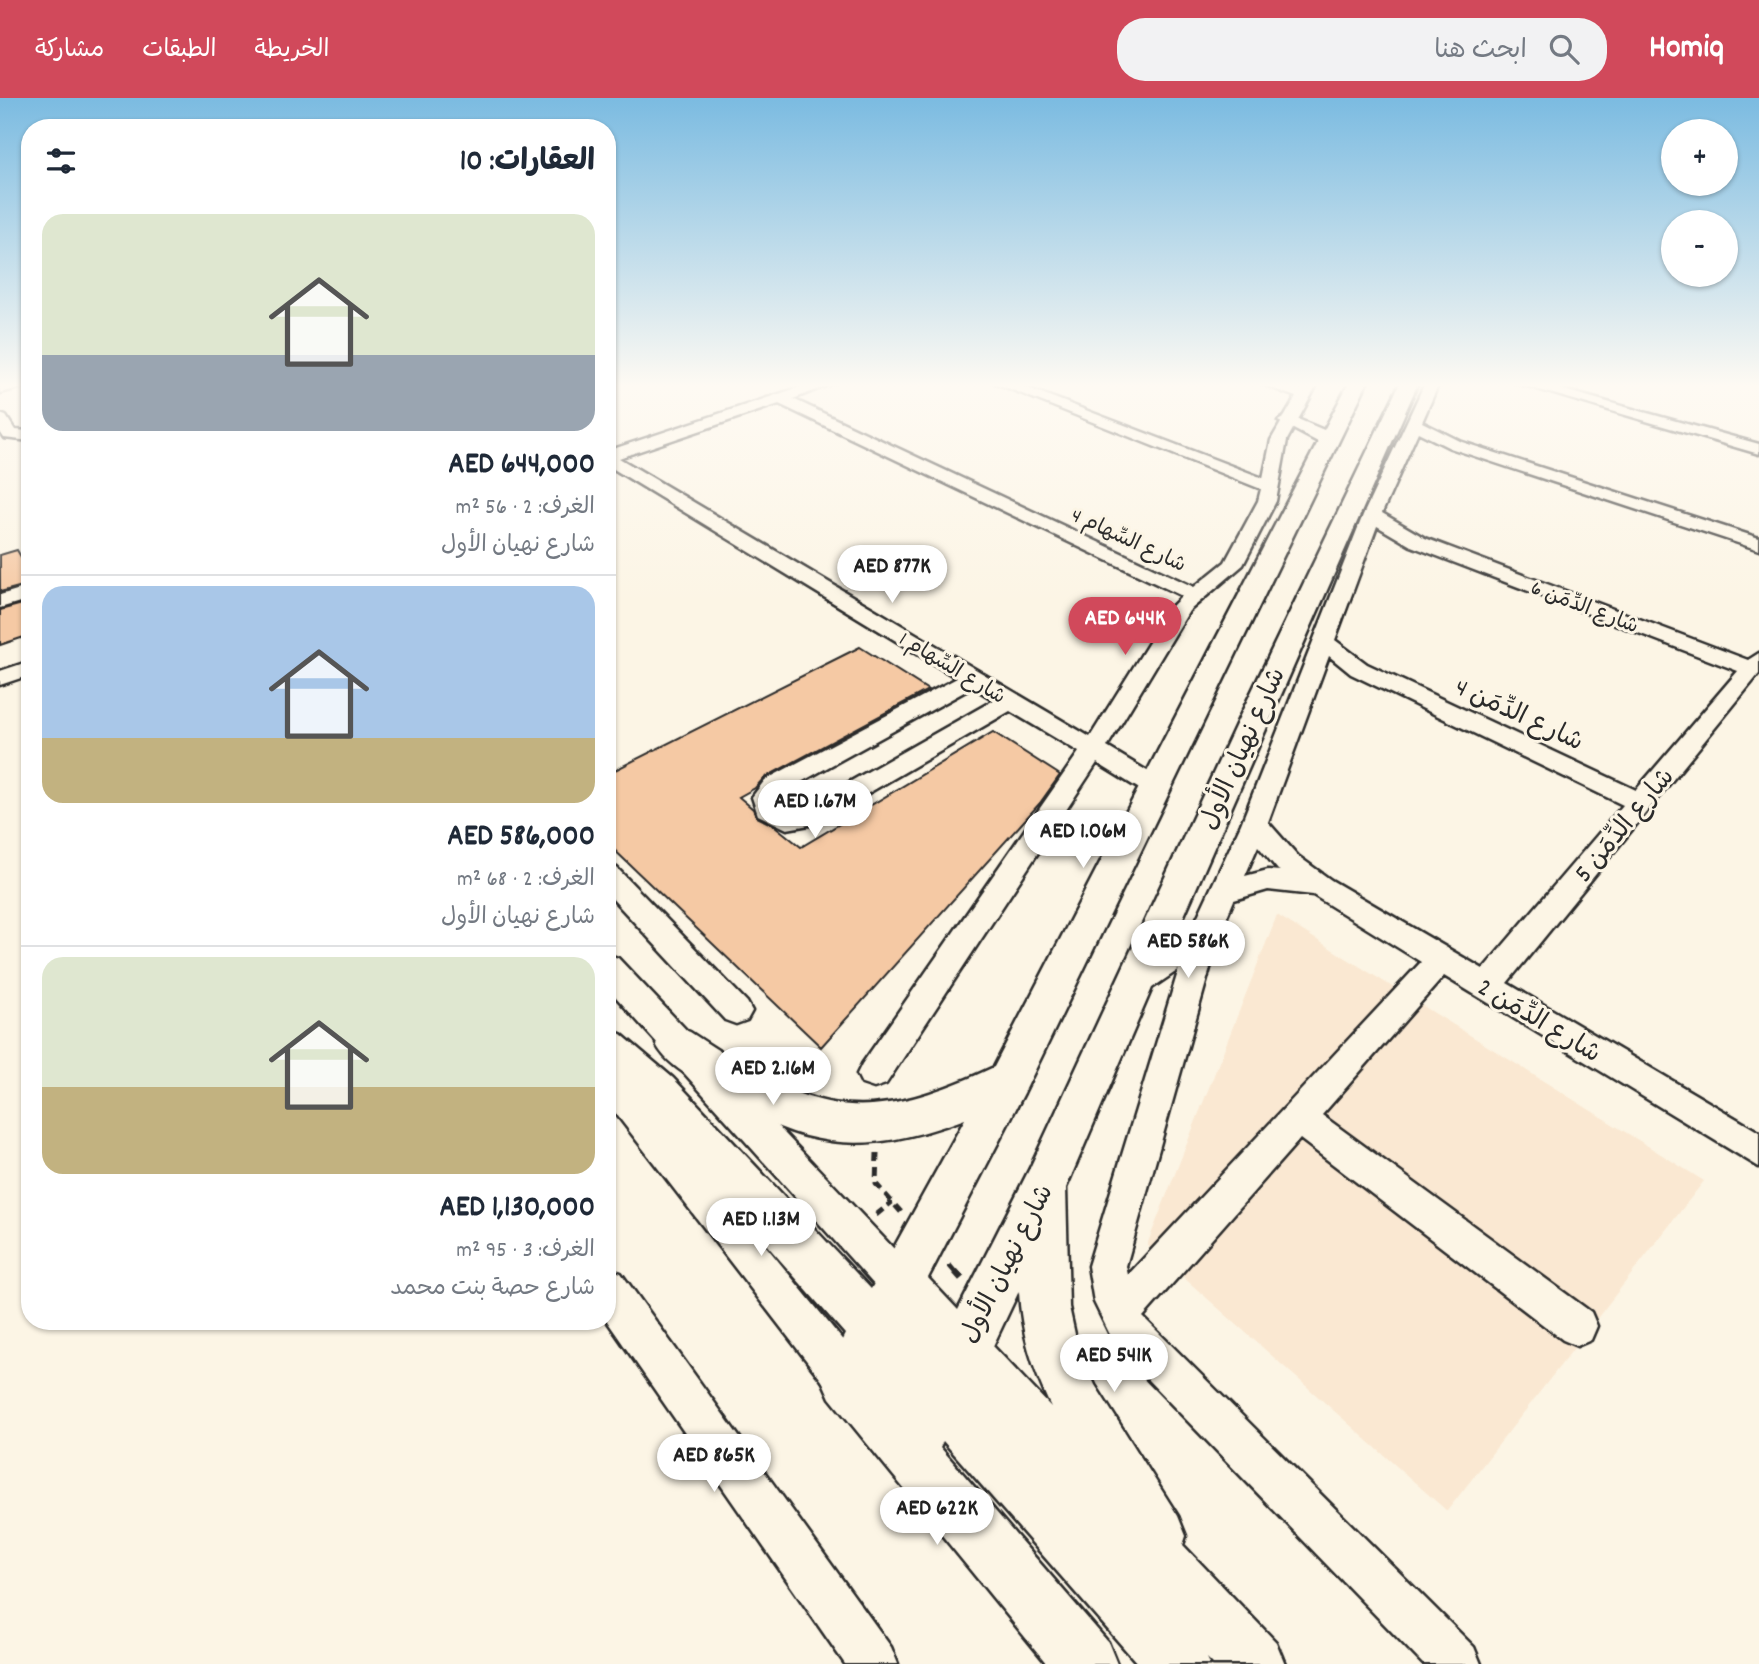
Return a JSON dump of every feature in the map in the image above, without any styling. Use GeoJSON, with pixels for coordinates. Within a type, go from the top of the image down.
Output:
{"type":"FeatureCollection","features":[{"type":"Feature","properties":{"kind":"main road"},"geometry":{"type":"LineString","coordinates":[[848,1380],[1009,1080],[1320,456]]}},
{"type":"Feature","properties":{"kind":"main road","name":"شارع نهيان الأول"},"geometry":{"type":"LineString","coordinates":[[908,1452],[987,1306],[1046,1183],[1376,456]]}},
{"type":"Feature","properties":{"kind":"main road"},"geometry":{"type":"LineString","coordinates":[[1138,978],[1205,933]]}},
{"type":"Feature","properties":{"kind":"main road"},"geometry":{"type":"LineString","coordinates":[[676,1044],[748,1091],[794,1114],[848,1125],[903,1123],[955,1107],[1009,1080]]}},
{"type":"Feature","properties":{"kind":"main road"},"geometry":{"type":"LineString","coordinates":[[616,1054],[658,1091],[875,1330],[917,1349],[962,1350]]}},
{"type":"Feature","properties":{"kind":"main road"},"geometry":{"type":"LineString","coordinates":[[1046,1183],[1044,1294],[1047,1325],[1055,1358],[1069,1390],[1196,1599]]}},
{"type":"Feature","properties":{"kind":"main road"},"geometry":{"type":"LineString","coordinates":[[900,1284],[1254,1664]]}},
{"type":"Feature","properties":{"kind":"main road"},"geometry":{"type":"LineString","coordinates":[[848,1380],[894,1378],[916,1385],[937,1397],[970,1429],[1180,1664]]}},
{"type":"Feature","properties":{"kind":"main road"},"geometry":{"type":"LineString","coordinates":[[848,1380],[1086,1664]]}},
{"type":"Feature","properties":{"kind":"street","name":"شارع السِّهام 4"},"geometry":{"type":"LineString","coordinates":[[901,456],[1193,594]]}},
{"type":"Feature","properties":{"kind":"street"},"geometry":{"type":"LineString","coordinates":[[1193,456],[1269,485]]}},
{"type":"Feature","properties":{"kind":"street"},"geometry":{"type":"LineString","coordinates":[[874,1074],[1093,751],[1181,607],[1193,594],[1214,583],[1233,565],[1267,501],[1274,456]]}},
{"type":"Feature","properties":{"kind":"street"},"geometry":{"type":"LineString","coordinates":[[1399,456],[1367,529],[1254,824],[1205,933],[1110,1249],[1109,1284],[1119,1314],[1142,1346],[1457,1664]]}},
{"type":"Feature","properties":{"kind":"street"},"geometry":{"type":"LineString","coordinates":[[1490,456],[1759,544]]}},
{"type":"Feature","properties":{"kind":"street","name":"شارع السِّهام 1"},"geometry":{"type":"LineString","coordinates":[[616,463],[1155,788]]}},
{"type":"Feature","properties":{"kind":"street","name":"شارع الدِّمَن 6"},"geometry":{"type":"LineString","coordinates":[[1367,529],[1382,541],[1418,542]]}},
{"type":"Feature","properties":{"kind":"street","name":"شارع الدِّمَن 6"},"geometry":{"type":"LineString","coordinates":[[1367,529],[1418,542],[1755,665]]}},
{"type":"Feature","properties":{"kind":"street"},"geometry":{"type":"LineString","coordinates":[[0,602],[21,595]]}},
{"type":"Feature","properties":{"kind":"street","name":"شارع الدِّمَن 4"},"geometry":{"type":"LineString","coordinates":[[1323,641],[1344,660],[1375,677],[1640,803]]}},
{"type":"Feature","properties":{"kind":"street","name":"شارع الدِّمَن 5"},"geometry":{"type":"LineString","coordinates":[[1486,987],[1755,665]]}},
{"type":"Feature","properties":{"kind":"street"},"geometry":{"type":"LineString","coordinates":[[0,678],[21,671]]}},
{"type":"Feature","properties":{"kind":"street","name":"شارع الدِّمَن 4"},"geometry":{"type":"LineString","coordinates":[[1305,688],[1343,677],[1375,677]]}},
{"type":"Feature","properties":{"kind":"street"},"geometry":{"type":"LineString","coordinates":[[972,678],[774,786],[765,797],[767,809],[779,818],[806,818],[1010,701]]}},
{"type":"Feature","properties":{"kind":"street","name":"شارع الدِّمَن 2"},"geometry":{"type":"LineString","coordinates":[[1254,824],[1288,863],[1321,887],[1759,1151]]}},
{"type":"Feature","properties":{"kind":"street","name":"شارع الدِّمَن 2"},"geometry":{"type":"LineString","coordinates":[[1224,892],[1268,880],[1321,887]]}},
{"type":"Feature","properties":{"kind":"street"},"geometry":{"type":"LineString","coordinates":[[616,894],[736,1011]]}},
{"type":"Feature","properties":{"kind":"street"},"geometry":{"type":"LineString","coordinates":[[1119,1314],[1441,960]]}},
{"type":"Feature","properties":{"kind":"street"},"geometry":{"type":"LineString","coordinates":[[616,977],[900,1284]]}},
{"type":"Feature","properties":{"kind":"street"},"geometry":{"type":"LineString","coordinates":[[616,1087],[848,1380]]}},
{"type":"Feature","properties":{"kind":"street"},"geometry":{"type":"LineString","coordinates":[[1297,1117],[1577,1326]]}},
{"type":"Feature","properties":{"kind":"street"},"geometry":{"type":"LineString","coordinates":[[616,1300],[874,1664]]}},
{"type":"Feature","properties":{"kind":"shaded area"},"geometry":{"type":"Polygon","coordinates":[[[1277,915],[1704,1181],[1447,1511],[1147,1245],[1277,915]]]}},
{"type":"Feature","properties":{"kind":"building"},"geometry":{"type":"Polygon","coordinates":[[[17,550],[21,557],[21,586],[0,592],[0,555],[17,550]]]}},
{"type":"Feature","properties":{"kind":"building"},"geometry":{"type":"Polygon","coordinates":[[[21,604],[21,638],[0,645],[0,610],[21,604]]]}},
{"type":"Feature","properties":{"kind":"building"},"geometry":{"type":"Polygon","coordinates":[[[860,647],[928,690],[764,778],[755,788],[739,797],[753,809],[757,817],[775,826],[801,847],[993,732],[1060,775],[1040,803],[821,1047],[616,852],[616,769],[860,647]]]}}]}
